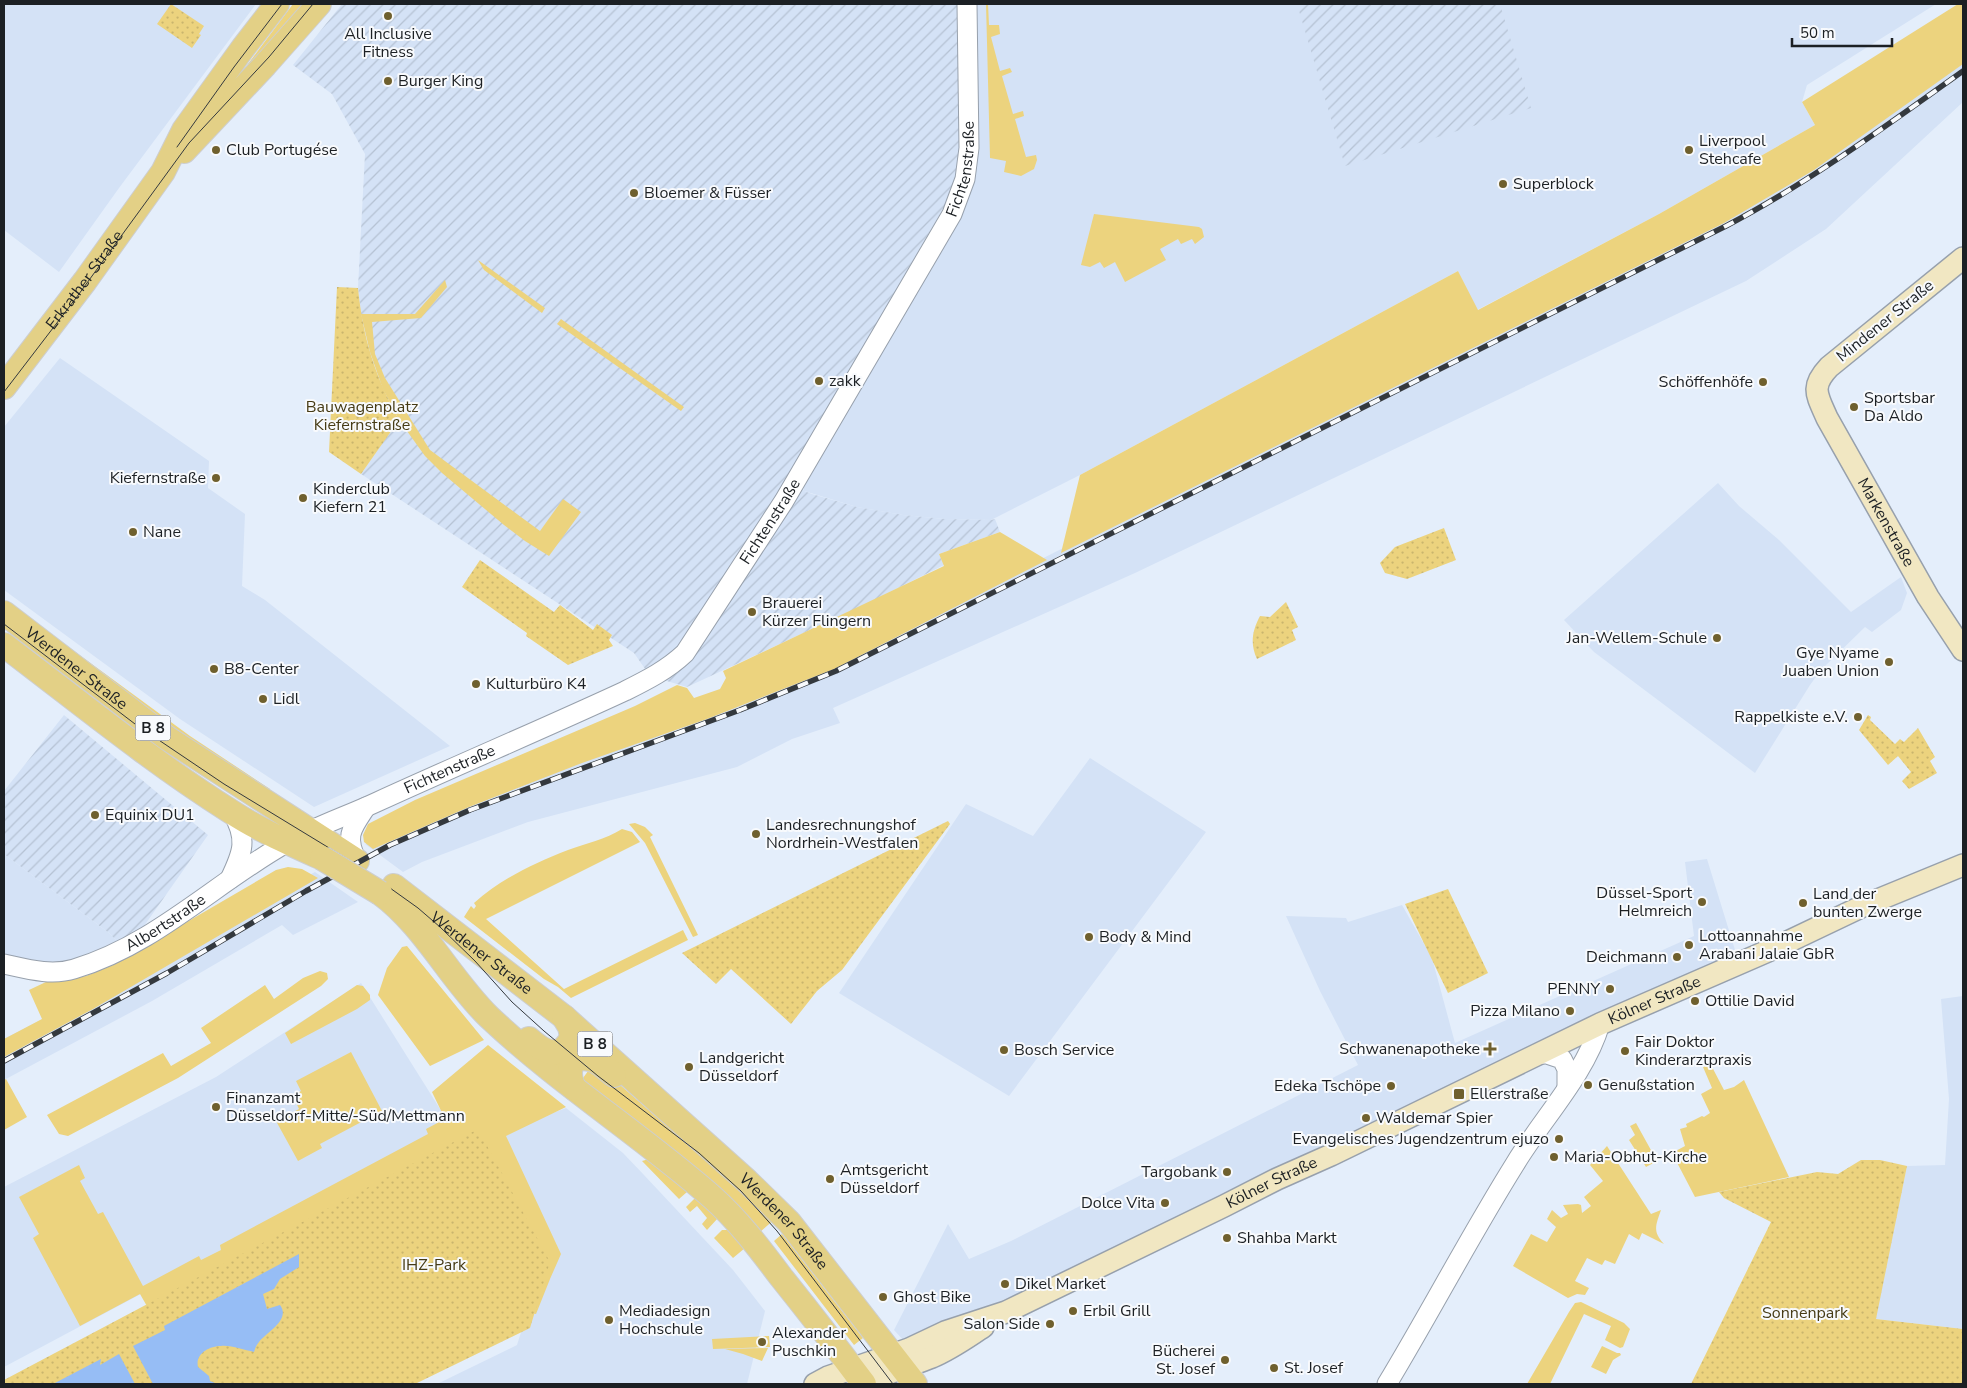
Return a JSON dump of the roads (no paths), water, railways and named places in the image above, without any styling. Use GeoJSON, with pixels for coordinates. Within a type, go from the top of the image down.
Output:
{"type":"FeatureCollection","features":[{"type":"Feature","properties":{"kind":"main road","name":"Erkrather Straße"},"geometry":{"type":"LineString","coordinates":[[4,387],[79,289],[163,172],[184,130],[244,46],[277,4]]}},
{"type":"Feature","properties":{"kind":"main road"},"geometry":{"type":"LineString","coordinates":[[265,65],[277,39],[307,4]]}},
{"type":"Feature","properties":{"kind":"main road","name":"Erkrather Straße"},"geometry":{"type":"LineString","coordinates":[[163,172],[197,139],[319,4]]}},
{"type":"Feature","properties":{"kind":"main road","name":"Mindener Straße"},"geometry":{"type":"LineString","coordinates":[[1816,391],[1818,381],[1829,367],[1963,258]]}},
{"type":"Feature","properties":{"kind":"main road","name":"Markenstraße"},"geometry":{"type":"LineString","coordinates":[[1816,391],[1827,418],[1928,596],[1963,650]]}},
{"type":"Feature","properties":{"kind":"main road","name":"Werdener Straße"},"geometry":{"type":"LineString","coordinates":[[4,613],[166,738],[311,830],[387,889],[564,1017],[747,1181],[789,1222],[903,1367]]}},
{"type":"Feature","properties":{"kind":"main road","name":"Werdener Straße"},"geometry":{"type":"LineString","coordinates":[[4,644],[148,755],[232,812],[287,842],[340,851],[387,889],[402,912],[443,961],[455,979],[489,1016],[524,1048],[650,1146],[713,1198],[729,1214],[759,1248],[860,1379]]}},
{"type":"Feature","properties":{"kind":"main road","name":"Kölner Straße"},"geometry":{"type":"LineString","coordinates":[[816,1384],[828,1377],[860,1379],[885,1373],[952,1348],[1006,1312],[1600,1024],[1777,947],[1863,906],[1963,864]]}},
{"type":"Feature","properties":{"kind":"main road"},"geometry":{"type":"LineString","coordinates":[[443,961],[461,973],[487,1001],[548,1053],[564,1049],[572,1037],[570,1027],[564,1017]]}},
{"type":"Feature","properties":{"kind":"main road"},"geometry":{"type":"LineString","coordinates":[[574,1088],[570,1080],[569,1069],[578,1060],[588,1058],[607,1069],[662,1117],[681,1122]]}},
{"type":"Feature","properties":{"kind":"street","name":"Fichtenstraße"},"geometry":{"type":"LineString","coordinates":[[311,830],[564,719],[656,675],[674,664],[695,640],[784,501],[952,214],[965,179],[969,148],[967,4]]}},
{"type":"Feature","properties":{"kind":"street"},"geometry":{"type":"LineString","coordinates":[[340,851],[366,807]]}},
{"type":"Feature","properties":{"kind":"street"},"geometry":{"type":"LineString","coordinates":[[230,880],[242,853],[243,844],[239,824],[232,812]]}},
{"type":"Feature","properties":{"kind":"street","name":"Albertstraße"},"geometry":{"type":"LineString","coordinates":[[4,964],[47,972],[74,969],[122,949],[160,928],[287,842],[311,830]]}},
{"type":"Feature","properties":{"kind":"street"},"geometry":{"type":"LineString","coordinates":[[1387,1384],[1515,1164],[1567,1090],[1595,1040],[1600,1024]]}},
{"type":"Feature","properties":{"kind":"street"},"geometry":{"type":"LineString","coordinates":[[1538,1054],[1556,1056],[1565,1063],[1568,1075],[1567,1090]]}},
{"type":"Feature","properties":{"kind":"water"},"geometry":{"type":"Polygon","coordinates":[[[299,1254],[299,1267],[280,1279],[274,1289],[263,1294],[267,1309],[280,1305],[283,1310],[280,1321],[258,1343],[254,1352],[233,1347],[216,1346],[204,1352],[199,1358],[198,1367],[209,1376],[210,1381],[214,1384],[153,1384],[133,1346],[165,1330],[164,1326],[299,1254]]]}},
{"type":"Feature","properties":{"kind":"water"},"geometry":{"type":"Polygon","coordinates":[[[119,1354],[135,1384],[53,1384],[101,1359],[100,1365],[119,1354]]]}},
{"type":"Feature","properties":{"kind":"tram line"},"geometry":{"type":"LineString","coordinates":[[177,147],[282,4]]}},
{"type":"Feature","properties":{"kind":"tram line"},"geometry":{"type":"LineString","coordinates":[[4,392],[76,298],[189,143],[269,57],[313,4]]}},
{"type":"Feature","properties":{"kind":"tram line"},"geometry":{"type":"LineString","coordinates":[[4,624],[135,724],[224,784],[362,868],[418,908],[475,961],[512,1002],[544,1031],[598,1076],[699,1153],[741,1191],[777,1231],[893,1384]]}},
{"type":"Feature","properties":{"kind":"railway"},"geometry":{"type":"LineString","coordinates":[[4,1061],[167,973],[306,891],[390,845],[470,810],[740,710],[836,671],[1726,226],[1818,172],[1963,71]]}},
{"type":"Feature","properties":{"kind":"place","name":"All Inclusive Fitness"},"geometry":{"type":"Point","coordinates":[388,16]}},
{"type":"Feature","properties":{"kind":"place","name":"Burger King"},"geometry":{"type":"Point","coordinates":[388,81]}},
{"type":"Feature","properties":{"kind":"place","name":"Club Portugése"},"geometry":{"type":"Point","coordinates":[216,150]}},
{"type":"Feature","properties":{"kind":"place","name":"Liverpool Stehcafe"},"geometry":{"type":"Point","coordinates":[1689,150]}},
{"type":"Feature","properties":{"kind":"place","name":"Superblock"},"geometry":{"type":"Point","coordinates":[1503,184]}},
{"type":"Feature","properties":{"kind":"place","name":"Bloemer & Füsser"},"geometry":{"type":"Point","coordinates":[634,193]}},
{"type":"Feature","properties":{"kind":"place","name":"zakk"},"geometry":{"type":"Point","coordinates":[819,381]}},
{"type":"Feature","properties":{"kind":"place","name":"Schöffenhöfe"},"geometry":{"type":"Point","coordinates":[1763,382]}},
{"type":"Feature","properties":{"kind":"place","name":"Sportsbar Da Aldo"},"geometry":{"type":"Point","coordinates":[1854,407]}},
{"type":"Feature","properties":{"kind":"place","name":"Kiefernstraße"},"geometry":{"type":"Point","coordinates":[216,478]}},
{"type":"Feature","properties":{"kind":"place","name":"Kinderclub Kiefern 21"},"geometry":{"type":"Point","coordinates":[303,498]}},
{"type":"Feature","properties":{"kind":"place","name":"Nane"},"geometry":{"type":"Point","coordinates":[133,532]}},
{"type":"Feature","properties":{"kind":"place","name":"Brauerei Kürzer Flingern"},"geometry":{"type":"Point","coordinates":[752,612]}},
{"type":"Feature","properties":{"kind":"place","name":"Jan-Wellem-Schule"},"geometry":{"type":"Point","coordinates":[1717,638]}},
{"type":"Feature","properties":{"kind":"place","name":"Gye Nyame Juaben Union"},"geometry":{"type":"Point","coordinates":[1889,662]}},
{"type":"Feature","properties":{"kind":"place","name":"B8-Center"},"geometry":{"type":"Point","coordinates":[214,669]}},
{"type":"Feature","properties":{"kind":"place","name":"Kulturbüro K4"},"geometry":{"type":"Point","coordinates":[476,684]}},
{"type":"Feature","properties":{"kind":"place","name":"Lidl"},"geometry":{"type":"Point","coordinates":[263,699]}},
{"type":"Feature","properties":{"kind":"place","name":"Rappelkiste e.V."},"geometry":{"type":"Point","coordinates":[1858,717]}},
{"type":"Feature","properties":{"kind":"place","name":"Equinix DU1"},"geometry":{"type":"Point","coordinates":[95,815]}},
{"type":"Feature","properties":{"kind":"place","name":"Landesrechnungshof Nordrhein-Westfalen"},"geometry":{"type":"Point","coordinates":[756,834]}},
{"type":"Feature","properties":{"kind":"place","name":"Düssel-Sport Helmreich"},"geometry":{"type":"Point","coordinates":[1702,902]}},
{"type":"Feature","properties":{"kind":"place","name":"Land der bunten Zwerge"},"geometry":{"type":"Point","coordinates":[1803,903]}},
{"type":"Feature","properties":{"kind":"place","name":"Body & Mind"},"geometry":{"type":"Point","coordinates":[1089,937]}},
{"type":"Feature","properties":{"kind":"place","name":"Lottoannahme Arabani Jalaie GbR"},"geometry":{"type":"Point","coordinates":[1689,945]}},
{"type":"Feature","properties":{"kind":"place","name":"Deichmann"},"geometry":{"type":"Point","coordinates":[1677,957]}},
{"type":"Feature","properties":{"kind":"place","name":"PENNY"},"geometry":{"type":"Point","coordinates":[1610,989]}},
{"type":"Feature","properties":{"kind":"place","name":"Ottilie David"},"geometry":{"type":"Point","coordinates":[1695,1001]}},
{"type":"Feature","properties":{"kind":"place","name":"Pizza Milano"},"geometry":{"type":"Point","coordinates":[1570,1011]}},
{"type":"Feature","properties":{"kind":"place","name":"Schwanenapotheke"},"geometry":{"type":"Point","coordinates":[1490,1049]}},
{"type":"Feature","properties":{"kind":"place","name":"Bosch Service"},"geometry":{"type":"Point","coordinates":[1004,1050]}},
{"type":"Feature","properties":{"kind":"place","name":"Fair Doktor Kinderarztpraxis"},"geometry":{"type":"Point","coordinates":[1625,1051]}},
{"type":"Feature","properties":{"kind":"place","name":"Landgericht Düsseldorf"},"geometry":{"type":"Point","coordinates":[689,1067]}},
{"type":"Feature","properties":{"kind":"place","name":"Genußstation"},"geometry":{"type":"Point","coordinates":[1588,1085]}},
{"type":"Feature","properties":{"kind":"place","name":"Edeka Tschöpe"},"geometry":{"type":"Point","coordinates":[1391,1086]}},
{"type":"Feature","properties":{"kind":"place","name":"Ellerstraße"},"geometry":{"type":"Point","coordinates":[1459,1094]}},
{"type":"Feature","properties":{"kind":"place","name":"Finanzamt Düsseldorf-Mitte/-Süd/Mettmann"},"geometry":{"type":"Point","coordinates":[216,1107]}},
{"type":"Feature","properties":{"kind":"place","name":"Waldemar Spier"},"geometry":{"type":"Point","coordinates":[1366,1118]}},
{"type":"Feature","properties":{"kind":"place","name":"Evangelisches Jugendzentrum ejuzo"},"geometry":{"type":"Point","coordinates":[1559,1139]}},
{"type":"Feature","properties":{"kind":"place","name":"Maria-Obhut-Kirche"},"geometry":{"type":"Point","coordinates":[1554,1157]}},
{"type":"Feature","properties":{"kind":"place","name":"Targobank"},"geometry":{"type":"Point","coordinates":[1227,1172]}},
{"type":"Feature","properties":{"kind":"place","name":"Amtsgericht Düsseldorf"},"geometry":{"type":"Point","coordinates":[830,1179]}},
{"type":"Feature","properties":{"kind":"place","name":"Dolce Vita"},"geometry":{"type":"Point","coordinates":[1165,1203]}},
{"type":"Feature","properties":{"kind":"place","name":"Shahba Markt"},"geometry":{"type":"Point","coordinates":[1227,1238]}},
{"type":"Feature","properties":{"kind":"place","name":"Dikel Market"},"geometry":{"type":"Point","coordinates":[1005,1284]}},
{"type":"Feature","properties":{"kind":"place","name":"Ghost Bike"},"geometry":{"type":"Point","coordinates":[883,1297]}},
{"type":"Feature","properties":{"kind":"place","name":"Erbil Grill"},"geometry":{"type":"Point","coordinates":[1073,1311]}},
{"type":"Feature","properties":{"kind":"place","name":"Mediadesign Hochschule"},"geometry":{"type":"Point","coordinates":[609,1320]}},
{"type":"Feature","properties":{"kind":"place","name":"Salon Side"},"geometry":{"type":"Point","coordinates":[1050,1324]}},
{"type":"Feature","properties":{"kind":"place","name":"Alexander Puschkin"},"geometry":{"type":"Point","coordinates":[762,1342]}},
{"type":"Feature","properties":{"kind":"place","name":"Bücherei St. Josef"},"geometry":{"type":"Point","coordinates":[1225,1360]}},
{"type":"Feature","properties":{"kind":"place","name":"St. Josef"},"geometry":{"type":"Point","coordinates":[1274,1368]}},
{"type":"Feature","properties":{"kind":"park label","name":"Bauwagenplatz Kiefernstraße"},"geometry":{"type":"Point","coordinates":[362,416]}},
{"type":"Feature","properties":{"kind":"park label","name":"IHZ-Park"},"geometry":{"type":"Point","coordinates":[434,1265]}},
{"type":"Feature","properties":{"kind":"park label","name":"Sonnenpark"},"geometry":{"type":"Point","coordinates":[1805,1313]}}]}
